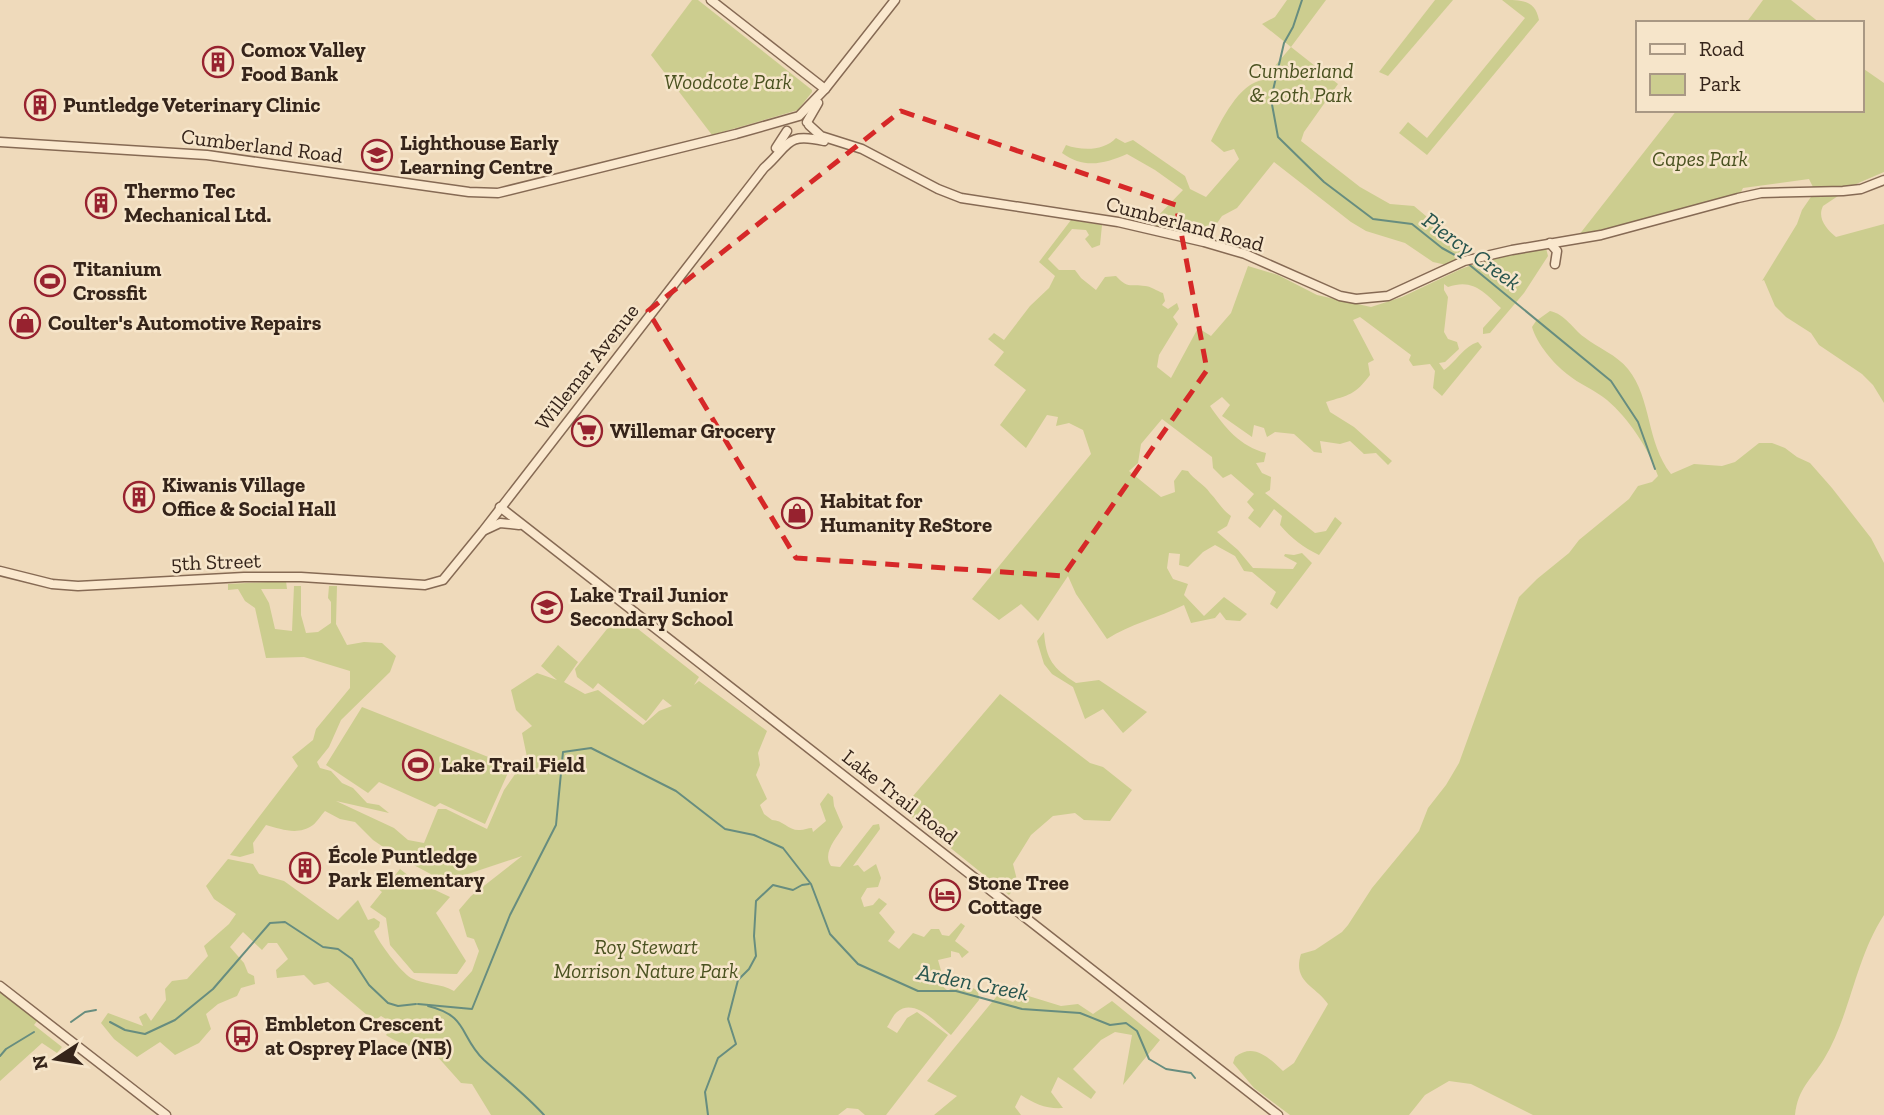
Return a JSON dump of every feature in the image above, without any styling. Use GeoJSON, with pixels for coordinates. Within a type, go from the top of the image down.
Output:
{"type":"FeatureCollection","features":[{"type":"Feature","properties":{"kind":"street"},"geometry":{"type":"LineString","coordinates":[[711,0],[825,89]]}},
{"type":"Feature","properties":{"kind":"street"},"geometry":{"type":"LineString","coordinates":[[825,89],[808,123],[807,132],[799,137],[787,131],[788,120],[799,116],[825,89],[895,0]]}},
{"type":"Feature","properties":{"kind":"street"},"geometry":{"type":"LineString","coordinates":[[799,116],[808,123]]}},
{"type":"Feature","properties":{"kind":"street","name":"Cumberland Road"},"geometry":{"type":"LineString","coordinates":[[0,142],[207,155],[490,193],[788,120]]}},
{"type":"Feature","properties":{"kind":"street","name":"Cumberland Road"},"geometry":{"type":"LineString","coordinates":[[808,123],[821,136],[862,149],[938,189],[961,198],[1118,222],[1204,242],[1245,254],[1340,296],[1356,299],[1402,291],[1464,261],[1601,235],[1761,193],[1843,191],[1861,189],[1884,180]]}},
{"type":"Feature","properties":{"kind":"street","name":"Cumberland Road"},"geometry":{"type":"LineString","coordinates":[[762,127],[787,131]]}},
{"type":"Feature","properties":{"kind":"street","name":"Willemar Avenue"},"geometry":{"type":"LineString","coordinates":[[764,168],[787,131]]}},
{"type":"Feature","properties":{"kind":"street","name":"Cumberland Road"},"geometry":{"type":"LineString","coordinates":[[799,137],[844,144]]}},
{"type":"Feature","properties":{"kind":"street","name":"Willemar Avenue"},"geometry":{"type":"LineString","coordinates":[[435,584],[443,580],[482,531],[764,168],[788,142],[799,137]]}},
{"type":"Feature","properties":{"kind":"street"},"geometry":{"type":"LineString","coordinates":[[1550,243],[1557,251],[1555,264]]}},
{"type":"Feature","properties":{"kind":"street","name":"Lake Trail Road"},"geometry":{"type":"LineString","coordinates":[[500,507],[1278,1115]]}},
{"type":"Feature","properties":{"kind":"street"},"geometry":{"type":"LineString","coordinates":[[482,531],[506,522],[526,527]]}},
{"type":"Feature","properties":{"kind":"street","name":"5th Street"},"geometry":{"type":"LineString","coordinates":[[0,571],[52,584],[78,586],[244,577],[435,584]]}},
{"type":"Feature","properties":{"kind":"street"},"geometry":{"type":"LineString","coordinates":[[0,986],[166,1115]]}},
{"type":"Feature","properties":{"kind":"highlighted area"},"geometry":{"type":"Polygon","coordinates":[[[901,111],[1176,205],[1207,370],[1063,576],[796,558],[648,311],[901,111]]]}},
{"type":"Feature","properties":{"kind":"green space","name":"Woodcote Park"},"geometry":{"type":"Polygon","coordinates":[[[692,0],[698,0],[812,90],[798,110],[712,135],[651,55],[692,0]]]}},
{"type":"Feature","properties":{"kind":"green space"},"geometry":{"type":"Polygon","coordinates":[[[1287,0],[1326,0],[1291,47],[1262,24],[1275,17],[1287,0]]]}},
{"type":"Feature","properties":{"kind":"green space"},"geometry":{"type":"Polygon","coordinates":[[[1435,0],[1453,0],[1388,76],[1379,72],[1435,0]]]}},
{"type":"Feature","properties":{"kind":"green space"},"geometry":{"type":"Polygon","coordinates":[[[1502,0],[1527,2],[1534,8],[1539,20],[1427,155],[1399,133],[1408,122],[1427,138],[1525,18],[1502,0]]]}},
{"type":"Feature","properties":{"kind":"green space"},"geometry":{"type":"Polygon","coordinates":[[[1763,0],[1791,0],[1817,21],[1747,21],[1763,0]]]}},
{"type":"Feature","properties":{"kind":"green space","name":"Cumberland & 20th Park"},"geometry":{"type":"Polygon","coordinates":[[[1291,47],[1338,84],[1304,132],[1301,141],[1360,187],[1390,204],[1414,206],[1476,258],[1451,266],[1433,262],[1405,243],[1366,231],[1274,162],[1237,208],[1222,216],[1204,242],[1154,231],[1155,219],[1183,190],[1127,154],[1110,160],[1086,163],[1062,153],[1066,145],[1092,149],[1116,138],[1125,143],[1133,140],[1185,176],[1190,189],[1206,197],[1239,159],[1234,149],[1224,152],[1211,141],[1220,123],[1239,95],[1254,83],[1263,80],[1291,47]]]}},
{"type":"Feature","properties":{"kind":"green space","name":"Capes Park"},"geometry":{"type":"Polygon","coordinates":[[[1863,68],[1884,83],[1884,172],[1856,184],[1823,206],[1821,215],[1826,227],[1836,237],[1884,224],[1884,403],[1873,385],[1862,374],[1819,345],[1811,333],[1786,317],[1775,306],[1764,280],[1762,281],[1815,191],[1809,179],[1743,188],[1738,198],[1575,240],[1675,112],[1863,112],[1863,68]]]}},
{"type":"Feature","properties":{"kind":"green space"},"geometry":{"type":"Polygon","coordinates":[[[1071,220],[1102,225],[1100,245],[1092,248],[1085,239],[1089,235],[1086,230],[1072,229],[1048,259],[1059,270],[1075,270],[1096,290],[1105,277],[1116,276],[1127,285],[1147,286],[1163,293],[1165,301],[1162,305],[1168,309],[1177,303],[1179,309],[1173,317],[1178,324],[1159,355],[1157,367],[1171,378],[1198,328],[1211,336],[1231,313],[1248,266],[1278,275],[1317,295],[1371,307],[1402,297],[1461,269],[1494,257],[1546,248],[1548,256],[1524,293],[1490,333],[1483,334],[1483,328],[1501,308],[1471,285],[1448,287],[1444,284],[1448,297],[1444,332],[1448,339],[1457,342],[1459,349],[1445,362],[1439,363],[1444,370],[1473,344],[1478,342],[1482,347],[1442,396],[1433,388],[1435,371],[1430,364],[1413,366],[1409,360],[1411,355],[1360,317],[1353,320],[1374,360],[1368,363],[1370,375],[1351,393],[1326,402],[1330,412],[1354,427],[1392,461],[1388,465],[1376,453],[1364,454],[1350,441],[1340,444],[1320,441],[1322,453],[1314,452],[1294,434],[1275,432],[1267,437],[1264,428],[1254,425],[1252,437],[1222,416],[1230,405],[1222,397],[1210,406],[1234,435],[1249,446],[1266,453],[1264,462],[1256,463],[1262,473],[1271,477],[1270,490],[1265,493],[1315,533],[1326,531],[1335,517],[1342,523],[1319,555],[1284,530],[1280,525],[1282,516],[1274,509],[1260,528],[1248,518],[1254,510],[1247,502],[1254,494],[1231,474],[1223,478],[1213,468],[1212,457],[1162,419],[1141,444],[1138,463],[1129,471],[1161,497],[1175,492],[1174,481],[1182,470],[1188,471],[1231,516],[1227,526],[1217,532],[1238,550],[1253,568],[1293,569],[1297,563],[1284,556],[1285,554],[1302,553],[1312,563],[1277,609],[1270,604],[1276,592],[1252,572],[1244,571],[1235,556],[1215,545],[1203,552],[1188,567],[1179,565],[1180,554],[1169,553],[1167,568],[1173,579],[1188,584],[1184,595],[1204,616],[1224,597],[1247,614],[1240,621],[1226,620],[1220,612],[1215,618],[1191,623],[1184,605],[1107,639],[1076,594],[1068,576],[1038,621],[1021,604],[999,620],[972,599],[1091,454],[1083,430],[1069,423],[1056,426],[1058,417],[1047,415],[1026,448],[1000,425],[1026,390],[994,365],[1004,352],[988,339],[994,333],[1004,340],[1030,306],[1049,288],[1055,276],[1039,262],[1071,220]]]}},
{"type":"Feature","properties":{"kind":"green space"},"geometry":{"type":"Polygon","coordinates":[[[1550,311],[1564,318],[1584,337],[1628,369],[1641,394],[1657,448],[1671,474],[1694,464],[1722,466],[1735,462],[1759,443],[1772,443],[1810,463],[1871,538],[1884,563],[1884,915],[1866,950],[1833,1042],[1802,1091],[1795,1115],[1533,1115],[1471,1084],[1449,1081],[1425,1095],[1409,1115],[1290,1115],[1254,1088],[1233,1063],[1235,1057],[1255,1051],[1283,1071],[1294,1063],[1328,1004],[1302,977],[1299,963],[1301,954],[1315,950],[1342,932],[1372,888],[1419,831],[1428,808],[1459,763],[1519,597],[1569,553],[1579,540],[1629,499],[1638,486],[1652,482],[1658,476],[1644,445],[1623,416],[1602,396],[1562,370],[1542,346],[1532,327],[1550,311]]]}},
{"type":"Feature","properties":{"kind":"green space","name":"Roy Stewart Morrison Nature Park"},"geometry":{"type":"Polygon","coordinates":[[[286,581],[287,589],[261,589],[269,603],[275,629],[292,631],[294,586],[301,586],[301,615],[306,633],[318,632],[331,623],[329,586],[337,586],[336,624],[347,645],[382,643],[396,656],[390,672],[341,720],[329,747],[317,762],[320,768],[331,771],[367,803],[379,805],[389,813],[336,801],[394,828],[408,840],[424,843],[438,809],[446,809],[487,829],[504,790],[527,757],[522,733],[532,726],[516,710],[511,690],[537,673],[557,680],[541,666],[558,645],[578,662],[564,682],[585,694],[598,690],[643,725],[659,711],[672,706],[663,699],[646,721],[598,683],[593,689],[577,677],[575,669],[619,614],[699,677],[694,685],[699,681],[767,731],[758,753],[760,765],[756,775],[767,799],[760,805],[764,814],[793,829],[812,828],[813,832],[826,821],[820,804],[828,793],[833,797],[843,827],[828,856],[831,866],[840,867],[873,825],[879,824],[880,829],[853,866],[858,865],[864,872],[876,864],[881,878],[878,887],[867,888],[861,898],[864,907],[873,905],[879,898],[887,904],[879,913],[895,932],[888,941],[899,949],[913,933],[924,937],[931,929],[939,929],[942,935],[949,936],[961,923],[965,926],[955,941],[969,952],[962,958],[959,953],[951,951],[951,957],[938,960],[942,974],[938,982],[948,991],[959,980],[978,991],[979,1000],[951,1035],[918,1010],[904,1008],[896,1013],[887,1027],[897,1033],[907,1018],[917,1012],[948,1035],[886,1115],[865,1115],[858,1109],[847,1108],[838,1115],[491,1115],[472,1084],[461,1083],[436,1055],[386,1035],[394,1024],[381,1016],[374,1021],[328,982],[314,985],[304,975],[277,978],[276,970],[288,959],[277,943],[268,943],[262,950],[243,932],[230,947],[244,963],[248,973],[254,976],[255,984],[241,988],[237,996],[218,1004],[206,1014],[211,1029],[199,1043],[175,1055],[160,1042],[137,1057],[114,1039],[101,1023],[108,1013],[143,1026],[139,1017],[146,1013],[151,1021],[166,1000],[165,989],[172,981],[187,979],[208,956],[204,946],[229,924],[236,914],[214,899],[206,886],[228,859],[253,864],[259,874],[284,881],[338,920],[358,900],[368,920],[374,918],[380,922],[374,931],[406,974],[416,980],[454,991],[472,971],[479,951],[474,939],[467,937],[459,910],[471,896],[522,856],[456,878],[440,879],[395,855],[373,840],[355,822],[340,819],[325,811],[313,825],[301,830],[290,831],[266,825],[253,843],[254,853],[240,857],[230,855],[298,766],[292,757],[313,740],[316,729],[350,688],[350,671],[304,657],[266,658],[255,608],[245,601],[238,589],[228,590],[228,584],[286,581]]]}},
{"type":"Feature","properties":{"kind":"green space"},"geometry":{"type":"Polygon","coordinates":[[[1044,632],[1049,656],[1062,673],[1076,683],[1099,680],[1147,712],[1123,733],[1103,709],[1085,719],[1073,687],[1052,674],[1044,664],[1037,641],[1044,632]]]}},
{"type":"Feature","properties":{"kind":"green space"},"geometry":{"type":"Polygon","coordinates":[[[1000,694],[1090,763],[1103,767],[1132,790],[1110,821],[1084,820],[1075,813],[1053,816],[1031,835],[1013,864],[1018,884],[1009,895],[902,809],[1000,694]]]}},
{"type":"Feature","properties":{"kind":"green space","name":"Lake Trail Field"},"geometry":{"type":"Polygon","coordinates":[[[362,707],[511,766],[485,824],[440,803],[435,807],[379,782],[368,793],[326,765],[362,707]]]}},
{"type":"Feature","properties":{"kind":"green space"},"geometry":{"type":"Polygon","coordinates":[[[400,869],[414,880],[450,897],[436,913],[466,961],[457,974],[414,973],[390,945],[386,918],[370,907],[382,892],[376,887],[382,878],[389,883],[400,869]]]}},
{"type":"Feature","properties":{"kind":"green space"},"geometry":{"type":"Polygon","coordinates":[[[0,986],[40,1017],[34,1025],[62,1047],[57,1053],[42,1043],[0,1081],[0,986]]]}},
{"type":"Feature","properties":{"kind":"green space"},"geometry":{"type":"Polygon","coordinates":[[[1022,994],[1061,1006],[1078,1004],[1093,1014],[1112,1001],[1160,1040],[1123,1085],[1132,1035],[1115,1032],[1101,1040],[1073,1069],[1096,1092],[1091,1099],[1058,1077],[1051,1092],[1063,1108],[1041,1105],[1021,1095],[1015,1107],[1021,1115],[934,1115],[957,1096],[927,1081],[997,996],[1013,1002],[1022,994]]]}},
{"type":"Feature","properties":{"kind":"waterway","name":"Piercy Creek"},"geometry":{"type":"LineString","coordinates":[[1302,0],[1293,27],[1284,43],[1271,99],[1278,137],[1324,182],[1373,219],[1412,224],[1442,248],[1462,259]]}},
{"type":"Feature","properties":{"kind":"waterway","name":"Piercy Creek"},"geometry":{"type":"LineString","coordinates":[[1466,262],[1611,381],[1638,422],[1655,469]]}},
{"type":"Feature","properties":{"kind":"waterway","name":"Arden Creek"},"geometry":{"type":"LineString","coordinates":[[418,1004],[472,1009],[510,915],[556,825],[563,752],[591,748],[676,791],[725,829],[754,835],[783,848],[811,884],[830,934],[858,964],[918,991],[956,991],[1022,1009],[1080,1013],[1110,1025],[1126,1023],[1137,1031],[1149,1059],[1166,1069],[1191,1073],[1195,1078]]}},
{"type":"Feature","properties":{"kind":"waterway"},"geometry":{"type":"LineString","coordinates":[[708,1115],[705,1092],[718,1058],[736,1044],[728,1019],[738,980],[749,969],[756,956],[756,901],[773,885],[793,890],[809,884]]}},
{"type":"Feature","properties":{"kind":"waterway","name":"Arden Creek"},"geometry":{"type":"LineString","coordinates":[[110,1022],[125,1030],[145,1034],[175,1020],[213,989],[270,923],[285,922],[323,947],[338,949],[352,959],[369,985],[388,1003],[398,1006],[416,1004]]}},
{"type":"Feature","properties":{"kind":"waterway"},"geometry":{"type":"LineString","coordinates":[[428,1006],[451,1015],[484,1060],[544,1115]]}},
{"type":"Feature","properties":{"kind":"waterway"},"geometry":{"type":"LineString","coordinates":[[71,1022],[85,1012],[96,1010]]}},
{"type":"Feature","properties":{"kind":"waterway"},"geometry":{"type":"LineString","coordinates":[[0,1056],[6,1049],[34,1032]]}},
{"type":"Feature","properties":{"kind":"place","name":"Comox Valley Food Bank"},"geometry":{"type":"Point","coordinates":[218,62]}},
{"type":"Feature","properties":{"kind":"place","name":"Puntledge Veterinary Clinic"},"geometry":{"type":"Point","coordinates":[40,105]}},
{"type":"Feature","properties":{"kind":"place","name":"Lighthouse Early Learning Centre"},"geometry":{"type":"Point","coordinates":[377,155]}},
{"type":"Feature","properties":{"kind":"place","name":"Thermo Tec Mechanical Ltd."},"geometry":{"type":"Point","coordinates":[101,203]}},
{"type":"Feature","properties":{"kind":"place","name":"Titanium Crossfit"},"geometry":{"type":"Point","coordinates":[50,281]}},
{"type":"Feature","properties":{"kind":"place","name":"Coulter's Automotive Repairs"},"geometry":{"type":"Point","coordinates":[25,323]}},
{"type":"Feature","properties":{"kind":"place","name":"Willemar Grocery"},"geometry":{"type":"Point","coordinates":[587,431]}},
{"type":"Feature","properties":{"kind":"place","name":"Kiwanis Village Office & Social Hall"},"geometry":{"type":"Point","coordinates":[139,497]}},
{"type":"Feature","properties":{"kind":"place","name":"Habitat for Humanity ReStore"},"geometry":{"type":"Point","coordinates":[797,513]}},
{"type":"Feature","properties":{"kind":"place","name":"Lake Trail Junior Secondary School"},"geometry":{"type":"Point","coordinates":[547,607]}},
{"type":"Feature","properties":{"kind":"place","name":"Lake Trail Field"},"geometry":{"type":"Point","coordinates":[418,765]}},
{"type":"Feature","properties":{"kind":"place","name":"École Puntledge Park Elementary"},"geometry":{"type":"Point","coordinates":[305,868]}},
{"type":"Feature","properties":{"kind":"place","name":"Stone Tree Cottage"},"geometry":{"type":"Point","coordinates":[945,895]}},
{"type":"Feature","properties":{"kind":"place","name":"Embleton Crescent at Osprey Place (NB)"},"geometry":{"type":"Point","coordinates":[242,1036]}}]}
